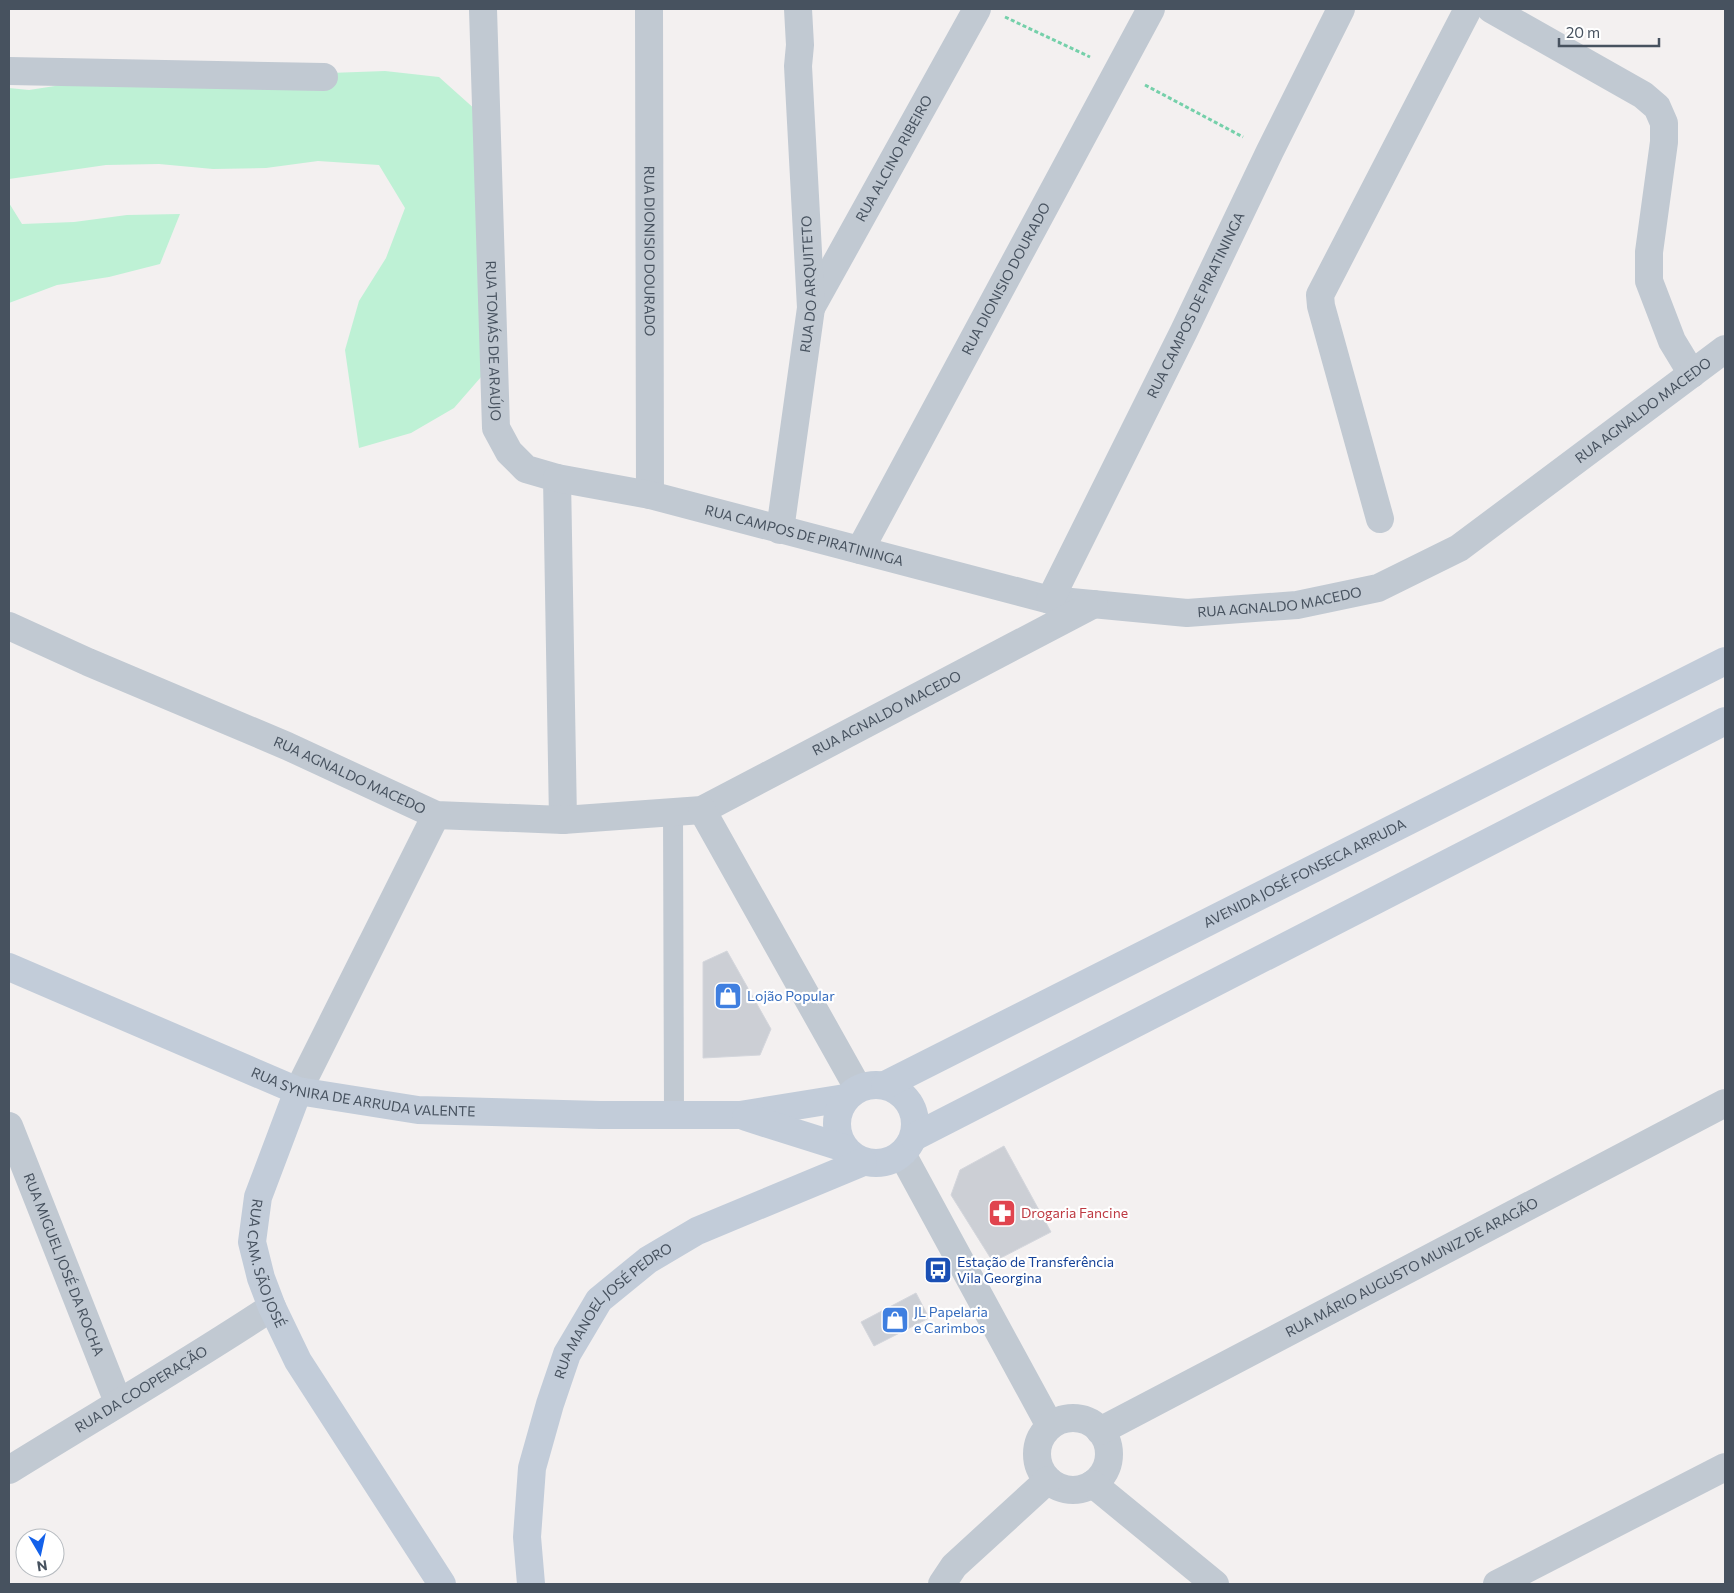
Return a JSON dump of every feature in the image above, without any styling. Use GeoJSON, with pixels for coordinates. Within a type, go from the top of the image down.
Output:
{"type":"FeatureCollection","features":[{"type":"Feature","properties":{"kind":"main road","name":"AVENIDA JOSÉ FONSECA ARRUDA"},"geometry":{"type":"LineString","coordinates":[[885,1085],[1725,661]]}},
{"type":"Feature","properties":{"kind":"main road"},"geometry":{"type":"LineString","coordinates":[[908,1146],[916,1120],[911,1104],[900,1092],[885,1085],[851,1093],[837,1114],[836,1132],[853,1155],[883,1163],[908,1146],[1725,721]]}},
{"type":"Feature","properties":{"kind":"main road","name":"RUA SYNIRA DE ARRUDA VALENTE"},"geometry":{"type":"LineString","coordinates":[[9,967],[298,1091],[418,1110],[600,1115],[740,1115],[851,1093]]}},
{"type":"Feature","properties":{"kind":"main road","name":"RUA CAM. SÃO JOSÉ"},"geometry":{"type":"LineString","coordinates":[[298,1091],[258,1197],[252,1242],[261,1278],[272,1307],[298,1361],[442,1584]]}},
{"type":"Feature","properties":{"kind":"main road","name":"RUA SYNIRA DE ARRUDA VALENTE"},"geometry":{"type":"LineString","coordinates":[[740,1115],[853,1155]]}},
{"type":"Feature","properties":{"kind":"main road","name":"RUA MANOEL JOSÉ PEDRO"},"geometry":{"type":"LineString","coordinates":[[531,1584],[527,1537],[532,1468],[550,1404],[567,1354],[599,1300],[648,1260],[697,1230],[853,1155]]}},
{"type":"Feature","properties":{"kind":"street","name":"RUA TOMÁS DE ARAÚJO"},"geometry":{"type":"LineString","coordinates":[[483,9],[496,428],[508,452],[526,469],[557,478]]}},
{"type":"Feature","properties":{"kind":"street","name":"RUA DIONISIO DOURADO"},"geometry":{"type":"LineString","coordinates":[[649,9],[650,495]]}},
{"type":"Feature","properties":{"kind":"street","name":"RUA DO ARQUITETO"},"geometry":{"type":"LineString","coordinates":[[780,530],[811,308],[798,66],[800,45],[798,9]]}},
{"type":"Feature","properties":{"kind":"street"},"geometry":{"type":"LineString","coordinates":[[800,45],[815,9]]}},
{"type":"Feature","properties":{"kind":"street","name":"RUA ALCINO RIBEIRO"},"geometry":{"type":"LineString","coordinates":[[811,308],[977,9]]}},
{"type":"Feature","properties":{"kind":"street","name":"RUA DIONISIO DOURADO"},"geometry":{"type":"LineString","coordinates":[[860,550],[1151,9]]}},
{"type":"Feature","properties":{"kind":"street","name":"RUA CAMPOS DE PIRATININGA"},"geometry":{"type":"LineString","coordinates":[[1050,600],[1341,9]]}},
{"type":"Feature","properties":{"kind":"street"},"geometry":{"type":"LineString","coordinates":[[1380,519],[1321,306],[1320,295],[1468,9]]}},
{"type":"Feature","properties":{"kind":"street"},"geometry":{"type":"LineString","coordinates":[[1491,9],[1643,95],[1657,107],[1664,123],[1664,142],[1649,252],[1649,281],[1672,341],[1692,374]]}},
{"type":"Feature","properties":{"kind":"street"},"geometry":{"type":"LineString","coordinates":[[9,71],[324,77]]}},
{"type":"Feature","properties":{"kind":"street","name":"RUA AGNALDO MACEDO"},"geometry":{"type":"LineString","coordinates":[[9,626],[88,662],[287,746],[436,815],[563,820],[702,810],[1094,604],[1187,612],[1297,604],[1378,588],[1459,548],[1725,349]]}},
{"type":"Feature","properties":{"kind":"street","name":"RUA CAMPOS DE PIRATININGA"},"geometry":{"type":"LineString","coordinates":[[557,478],[650,495],[1050,600],[1094,604]]}},
{"type":"Feature","properties":{"kind":"street"},"geometry":{"type":"LineString","coordinates":[[557,478],[563,820]]}},
{"type":"Feature","properties":{"kind":"street"},"geometry":{"type":"LineString","coordinates":[[702,810],[851,1093]]}},
{"type":"Feature","properties":{"kind":"street","name":"RUA CAM. SÃO JOSÉ"},"geometry":{"type":"LineString","coordinates":[[298,1091],[436,815]]}},
{"type":"Feature","properties":{"kind":"street","name":"RUA MÁRIO AUGUSTO MUNIZ DE ARAGÃO"},"geometry":{"type":"LineString","coordinates":[[1100,1431],[1725,1103]]}},
{"type":"Feature","properties":{"kind":"street","name":"RUA MIGUEL JOSÉ DA ROCHA"},"geometry":{"type":"LineString","coordinates":[[9,1126],[118,1402]]}},
{"type":"Feature","properties":{"kind":"street"},"geometry":{"type":"LineString","coordinates":[[908,1146],[1050,1426]]}},
{"type":"Feature","properties":{"kind":"street","name":"RUA DA COOPERAÇÃO"},"geometry":{"type":"LineString","coordinates":[[9,1470],[118,1402],[223,1340],[272,1307]]}},
{"type":"Feature","properties":{"kind":"street"},"geometry":{"type":"LineString","coordinates":[[1060,1420],[1083,1420],[1100,1431],[1107,1442],[1109,1453],[1108,1465],[1093,1484],[1082,1489],[1070,1490],[1058,1487],[1048,1480],[1041,1470],[1037,1459],[1038,1446],[1050,1426],[1060,1420]]}},
{"type":"Feature","properties":{"kind":"street"},"geometry":{"type":"LineString","coordinates":[[1497,1584],[1725,1467]]}},
{"type":"Feature","properties":{"kind":"street"},"geometry":{"type":"LineString","coordinates":[[942,1584],[954,1566],[1048,1480]]}},
{"type":"Feature","properties":{"kind":"street"},"geometry":{"type":"LineString","coordinates":[[1093,1484],[1215,1584]]}},
{"type":"Feature","properties":{"kind":"lane"},"geometry":{"type":"LineString","coordinates":[[673,812],[674,1115]]}},
{"type":"Feature","properties":{"kind":"green space"},"geometry":{"type":"Polygon","coordinates":[[[385,71],[439,77],[477,111],[488,369],[454,408],[411,433],[359,448],[345,350],[359,301],[386,258],[405,208],[379,165],[318,161],[266,168],[213,169],[159,164],[106,165],[9,179],[9,88],[29,90],[81,82],[385,71]]]}},
{"type":"Feature","properties":{"kind":"green space"},"geometry":{"type":"Polygon","coordinates":[[[9,203],[22,224],[74,222],[127,215],[180,214],[160,264],[109,277],[57,285],[9,303],[9,203]]]}},
{"type":"Feature","properties":{"kind":"building","name":"Lojão Popular"},"geometry":{"type":"Polygon","coordinates":[[[727,951],[771,1029],[760,1055],[703,1058],[703,962],[727,951]]]}},
{"type":"Feature","properties":{"kind":"building","name":"Drogaria Fancine"},"geometry":{"type":"Polygon","coordinates":[[[1004,1146],[1051,1232],[993,1262],[951,1195],[960,1170],[1004,1146]]]}},
{"type":"Feature","properties":{"kind":"building","name":"JL Papelaria e Carimbos"},"geometry":{"type":"Polygon","coordinates":[[[916,1293],[929,1318],[874,1346],[861,1322],[916,1293]]]}},
{"type":"Feature","properties":{"kind":"place","name":"Lojão Popular"},"geometry":{"type":"Point","coordinates":[728,996]}},
{"type":"Feature","properties":{"kind":"place","name":"Drogaria Fancine"},"geometry":{"type":"Point","coordinates":[1002,1213]}},
{"type":"Feature","properties":{"kind":"place","name":"Estação de Transferência Vila Georgina"},"geometry":{"type":"Point","coordinates":[938,1270]}},
{"type":"Feature","properties":{"kind":"place","name":"JL Papelaria e Carimbos"},"geometry":{"type":"Point","coordinates":[895,1320]}}]}
